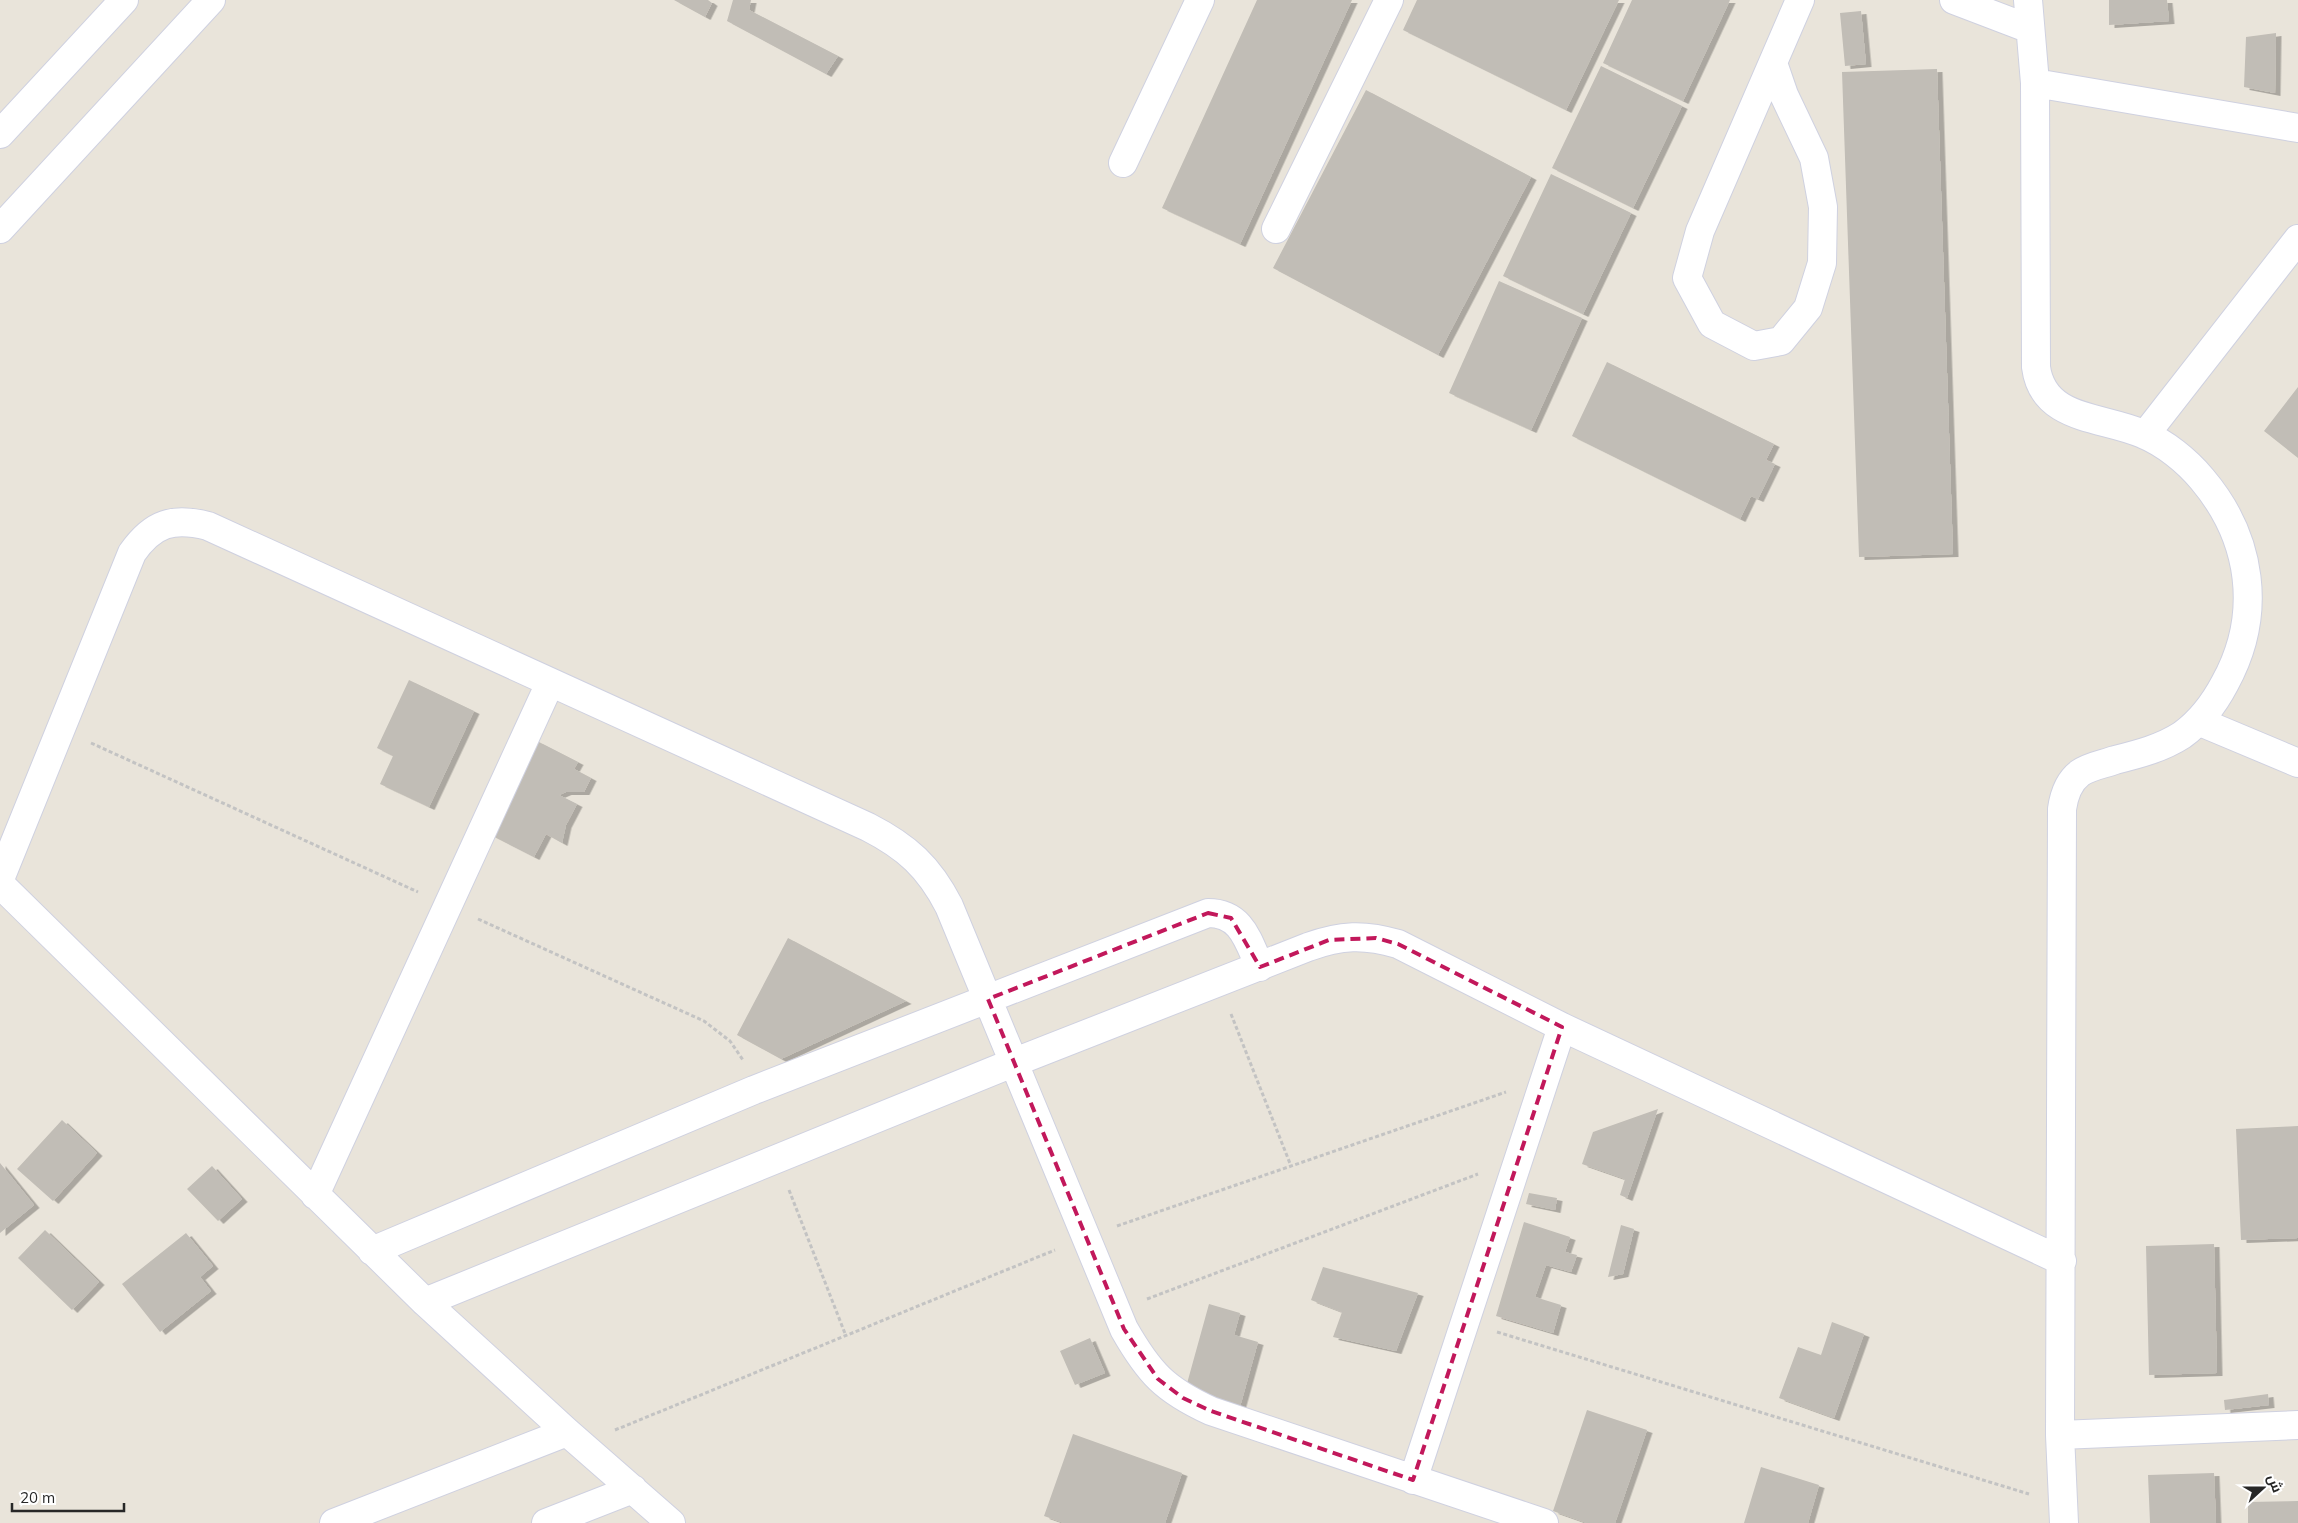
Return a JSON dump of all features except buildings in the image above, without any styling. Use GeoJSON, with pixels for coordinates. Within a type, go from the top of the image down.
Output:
{"type":"FeatureCollection","features":[{"type":"Feature","properties":{"kind":"street"},"geometry":{"type":"LineString","coordinates":[[0,134],[124,0]]}},
{"type":"Feature","properties":{"kind":"street"},"geometry":{"type":"LineString","coordinates":[[0,229],[211,0]]}},
{"type":"Feature","properties":{"kind":"street"},"geometry":{"type":"LineString","coordinates":[[1123,163],[1200,0]]}},
{"type":"Feature","properties":{"kind":"street"},"geometry":{"type":"LineString","coordinates":[[1276,229],[1389,0]]}},
{"type":"Feature","properties":{"kind":"street"},"geometry":{"type":"LineString","coordinates":[[1773,63],[1784,95],[1814,158],[1823,207],[1822,263],[1808,308],[1781,341],[1754,346],[1712,324],[1687,278],[1700,231],[1800,0]]}},
{"type":"Feature","properties":{"kind":"street"},"geometry":{"type":"LineString","coordinates":[[1954,0],[2030,29]]}},
{"type":"Feature","properties":{"kind":"street"},"geometry":{"type":"LineString","coordinates":[[2028,0],[2035,84],[2036,368],[2038,381],[2044,394],[2054,404],[2066,410],[2112,422],[2145,435],[2171,451],[2195,470],[2215,494],[2231,520],[2242,549],[2247,579],[2248,610],[2243,640],[2233,670],[2218,696],[2198,721],[2184,734],[2166,744],[2092,767],[2080,773],[2070,783],[2064,796],[2062,809],[2060,1435],[2064,1514]]}},
{"type":"Feature","properties":{"kind":"street"},"geometry":{"type":"LineString","coordinates":[[2035,84],[2298,128]]}},
{"type":"Feature","properties":{"kind":"street"},"geometry":{"type":"LineString","coordinates":[[2145,435],[2298,239]]}},
{"type":"Feature","properties":{"kind":"street"},"geometry":{"type":"LineString","coordinates":[[0,879],[132,553],[142,538],[156,528],[173,522],[190,522],[208,526],[868,826],[908,850],[938,886],[1015,1062],[1116,1310],[1139,1356],[1158,1379],[1183,1398],[1211,1411],[1544,1523]]}},
{"type":"Feature","properties":{"kind":"street"},"geometry":{"type":"LineString","coordinates":[[315,1195],[550,683]]}},
{"type":"Feature","properties":{"kind":"street"},"geometry":{"type":"LineString","coordinates":[[2198,721],[2298,763]]}},
{"type":"Feature","properties":{"kind":"street"},"geometry":{"type":"LineString","coordinates":[[0,884],[425,1302],[567,1432],[671,1523]]}},
{"type":"Feature","properties":{"kind":"street"},"geometry":{"type":"LineString","coordinates":[[372,1251],[754,1090],[1208,913],[1220,913],[1231,918],[1240,926],[1260,967]]}},
{"type":"Feature","properties":{"kind":"street"},"geometry":{"type":"LineString","coordinates":[[425,1302],[1015,1062],[1329,940],[1353,936],[1376,938],[1398,944],[1562,1027],[2062,1261]]}},
{"type":"Feature","properties":{"kind":"street"},"geometry":{"type":"LineString","coordinates":[[1413,1480],[1562,1027]]}},
{"type":"Feature","properties":{"kind":"street"},"geometry":{"type":"LineString","coordinates":[[2060,1435],[2298,1425]]}},
{"type":"Feature","properties":{"kind":"street"},"geometry":{"type":"LineString","coordinates":[[334,1523],[567,1432]]}},
{"type":"Feature","properties":{"kind":"street"},"geometry":{"type":"LineString","coordinates":[[546,1523],[633,1489]]}},
{"type":"Feature","properties":{"kind":"path"},"geometry":{"type":"LineString","coordinates":[[1219,983],[1291,1166]]}},
{"type":"Feature","properties":{"kind":"path"},"geometry":{"type":"LineString","coordinates":[[1116,1310],[1518,1158]]}},
{"type":"Feature","properties":{"kind":"path"},"geometry":{"type":"LineString","coordinates":[[777,1159],[846,1336]]}},
{"type":"Feature","properties":{"kind":"path"},"geometry":{"type":"LineString","coordinates":[[1465,1322],[2064,1514]]}},
{"type":"Feature","properties":{"kind":"highlighted area"},"geometry":{"type":"Polygon","coordinates":[[[1208,913],[1231,918],[1260,967],[1329,940],[1376,938],[1398,944],[1562,1027],[1413,1480],[1211,1411],[1183,1398],[1158,1379],[1124,1329],[988,999],[1208,913]]]}}]}
